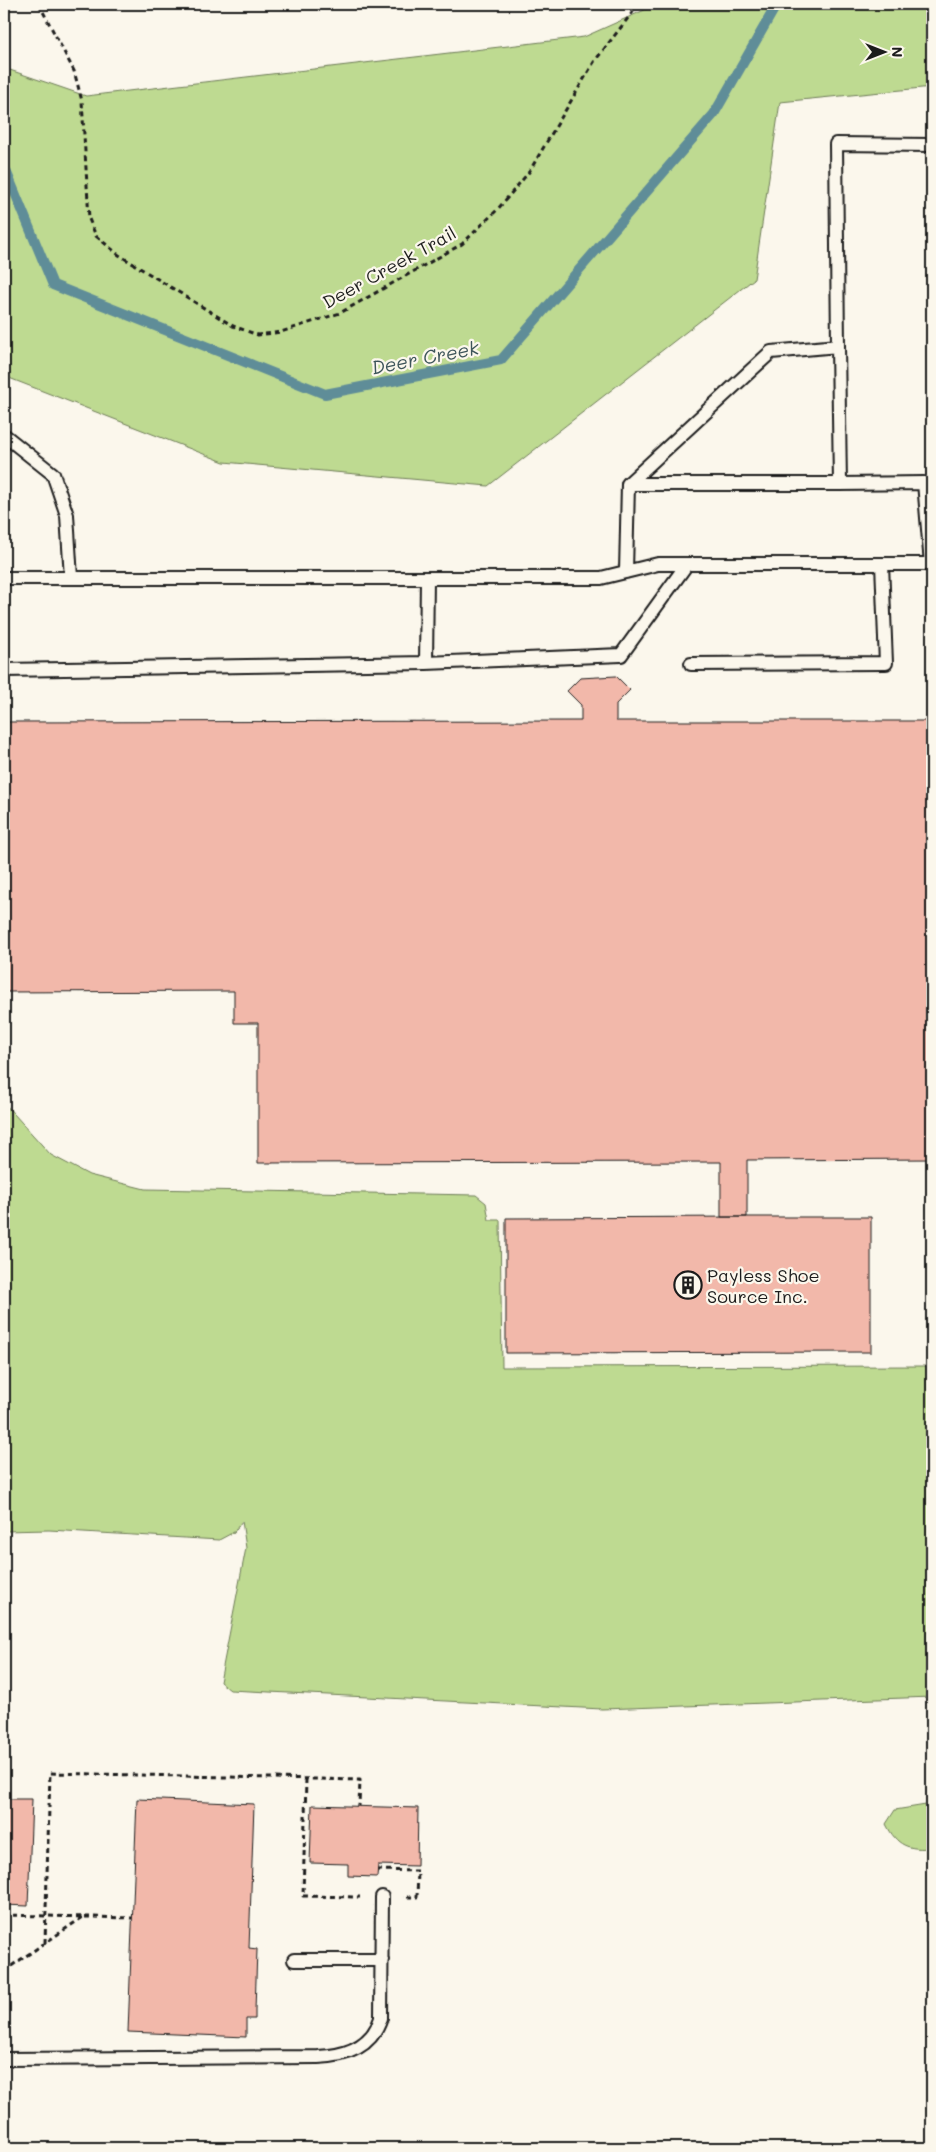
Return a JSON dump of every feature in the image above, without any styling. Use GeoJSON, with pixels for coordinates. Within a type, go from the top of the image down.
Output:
{"type":"FeatureCollection","features":[{"type":"Feature","properties":{"kind":"lane"},"geometry":{"type":"LineString","coordinates":[[840,484],[836,144],[932,145]]}},
{"type":"Feature","properties":{"kind":"lane"},"geometry":{"type":"LineString","coordinates":[[626,572],[628,484],[771,352],[838,346]]}},
{"type":"Feature","properties":{"kind":"lane"},"geometry":{"type":"LineString","coordinates":[[4,435],[52,474],[67,515],[71,578]]}},
{"type":"Feature","properties":{"kind":"lane"},"geometry":{"type":"LineString","coordinates":[[4,578],[601,578],[658,564],[932,564],[928,484],[628,484]]}},
{"type":"Feature","properties":{"kind":"lane"},"geometry":{"type":"LineString","coordinates":[[4,670],[426,663],[621,655],[687,564]]}},
{"type":"Feature","properties":{"kind":"lane"},"geometry":{"type":"LineString","coordinates":[[691,664],[886,663],[882,564]]}},
{"type":"Feature","properties":{"kind":"lane"},"geometry":{"type":"LineString","coordinates":[[426,663],[427,578]]}},
{"type":"Feature","properties":{"kind":"lane"},"geometry":{"type":"LineString","coordinates":[[4,2059],[318,2057],[342,2054],[364,2044],[377,2030],[381,2018],[382,1897]]}},
{"type":"Feature","properties":{"kind":"lane"},"geometry":{"type":"LineString","coordinates":[[294,1960],[382,1960]]}},
{"type":"Feature","properties":{"kind":"path","name":"Deer Creek Trail"},"geometry":{"type":"LineString","coordinates":[[39,4],[74,71],[82,101],[89,218],[96,236],[119,255],[233,326],[258,335],[281,332],[340,314],[462,244],[497,210],[530,172],[594,62],[638,4]]}},
{"type":"Feature","properties":{"kind":"path"},"geometry":{"type":"LineString","coordinates":[[45,1943],[50,1773],[360,1780],[359,1806]]}},
{"type":"Feature","properties":{"kind":"path"},"geometry":{"type":"LineString","coordinates":[[306,1779],[303,1896],[417,1897],[418,1871],[377,1870]]}},
{"type":"Feature","properties":{"kind":"path"},"geometry":{"type":"LineString","coordinates":[[4,1915],[132,1918]]}},
{"type":"Feature","properties":{"kind":"path"},"geometry":{"type":"LineString","coordinates":[[4,1971],[83,1917]]}},
{"type":"Feature","properties":{"kind":"green space"},"geometry":{"type":"Polygon","coordinates":[[[658,4],[932,4],[932,87],[780,102],[754,279],[488,486],[224,462],[4,376],[4,68],[86,96],[584,37],[658,4]]]}},
{"type":"Feature","properties":{"kind":"green space"},"geometry":{"type":"Polygon","coordinates":[[[4,1103],[51,1155],[89,1175],[145,1189],[476,1195],[486,1203],[489,1220],[500,1220],[502,1367],[932,1366],[932,1697],[602,1709],[230,1690],[220,1682],[246,1548],[242,1521],[234,1532],[219,1540],[49,1530],[4,1531],[4,1103]]]}},
{"type":"Feature","properties":{"kind":"green space"},"geometry":{"type":"Polygon","coordinates":[[[932,1804],[932,1848],[910,1847],[899,1842],[894,1837],[886,1824],[895,1810],[932,1804]]]}},
{"type":"Feature","properties":{"kind":"building","name":"Payless Shoe Source Inc."},"geometry":{"type":"Polygon","coordinates":[[[616,676],[630,690],[616,704],[616,721],[932,721],[932,1159],[747,1160],[747,1217],[721,1217],[721,1162],[258,1163],[258,1023],[234,1023],[234,991],[4,992],[4,722],[581,721],[581,705],[567,691],[580,678],[616,676]]]}},
{"type":"Feature","properties":{"kind":"building","name":"Payless Shoe Source Inc."},"geometry":{"type":"Polygon","coordinates":[[[871,1217],[871,1352],[506,1353],[506,1218],[871,1217]]]}},
{"type":"Feature","properties":{"kind":"building"},"geometry":{"type":"Polygon","coordinates":[[[4,1799],[32,1799],[28,1906],[4,1905],[4,1799]]]}},
{"type":"Feature","properties":{"kind":"building"},"geometry":{"type":"Polygon","coordinates":[[[137,1799],[254,1804],[249,1948],[257,1949],[255,2019],[246,2019],[246,2037],[128,2032],[137,1799]]]}},
{"type":"Feature","properties":{"kind":"building"},"geometry":{"type":"Polygon","coordinates":[[[312,1805],[418,1808],[417,1866],[378,1865],[377,1877],[348,1876],[348,1864],[310,1863],[312,1805]]]}},
{"type":"Feature","properties":{"kind":"waterway","name":"Deer Creek"},"geometry":{"type":"LineString","coordinates":[[4,166],[53,285],[325,394],[501,360],[714,114],[777,4]]}},
{"type":"Feature","properties":{"kind":"place","name":"Payless Shoe Source Inc."},"geometry":{"type":"Point","coordinates":[688,1285]}}]}
